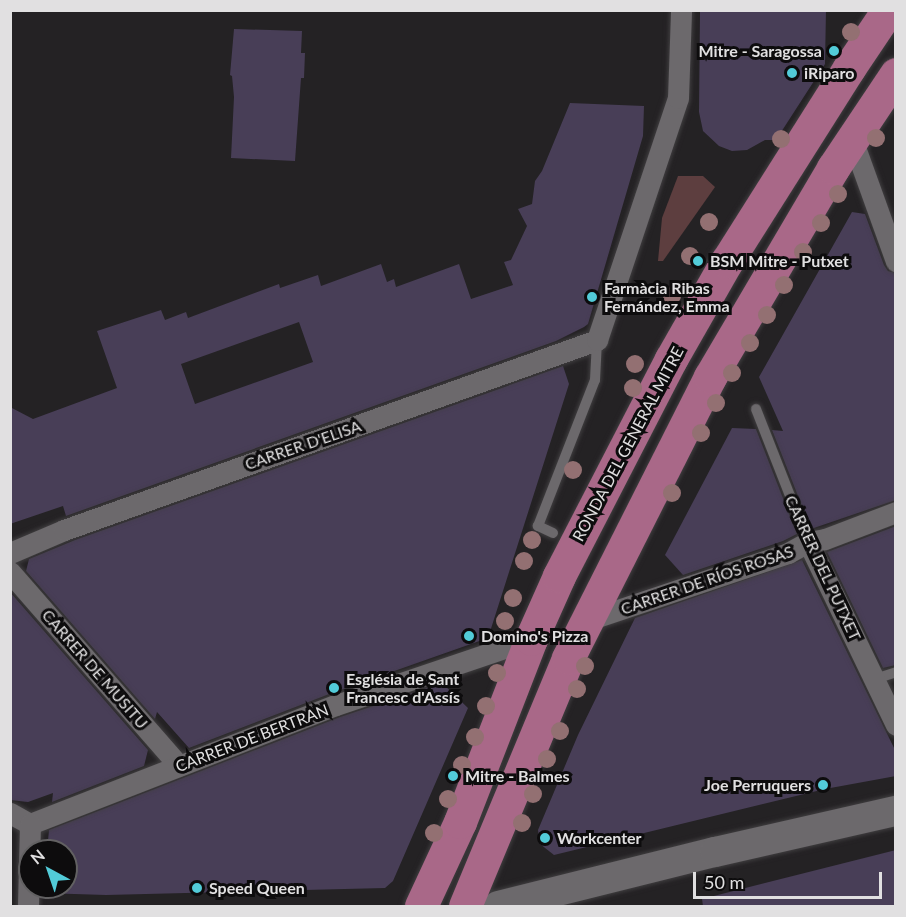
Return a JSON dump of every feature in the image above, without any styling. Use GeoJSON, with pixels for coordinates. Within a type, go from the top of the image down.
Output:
{"type":"FeatureCollection","features":[{"type":"Feature","properties":{"kind":"main road","name":"RONDA DEL GENERAL MITRE"},"geometry":{"type":"LineString","coordinates":[[422,906],[460,822],[531,639],[559,576],[671,359],[727,261],[888,10]]}},
{"type":"Feature","properties":{"kind":"main road"},"geometry":{"type":"LineString","coordinates":[[465,906],[585,621],[710,377],[852,140],[895,75]]}},
{"type":"Feature","properties":{"kind":"main road"},"geometry":{"type":"LineString","coordinates":[[531,639],[585,621]]}},
{"type":"Feature","properties":{"kind":"main road"},"geometry":{"type":"LineString","coordinates":[[498,906],[714,852],[896,811]]}},
{"type":"Feature","properties":{"kind":"street"},"geometry":{"type":"LineString","coordinates":[[597,340],[678,98],[681,10]]}},
{"type":"Feature","properties":{"kind":"street"},"geometry":{"type":"LineString","coordinates":[[852,140],[896,261]]}},
{"type":"Feature","properties":{"kind":"street","name":"CARRER D'ELISA"},"geometry":{"type":"LineString","coordinates":[[10,553],[86,523],[597,340]]}},
{"type":"Feature","properties":{"kind":"street","name":"CARRER DE RÍOS ROSAS"},"geometry":{"type":"LineString","coordinates":[[585,621],[788,553],[808,542],[825,539],[896,512]]}},
{"type":"Feature","properties":{"kind":"street","name":"CARRER DEL PUTXET"},"geometry":{"type":"LineString","coordinates":[[808,542],[896,725]]}},
{"type":"Feature","properties":{"kind":"street","name":"CARRER DE MUSITU"},"geometry":{"type":"LineString","coordinates":[[10,572],[179,766]]}},
{"type":"Feature","properties":{"kind":"street","name":"CARRER DE BERTRAN"},"geometry":{"type":"LineString","coordinates":[[30,824],[336,705],[531,639]]}},
{"type":"Feature","properties":{"kind":"street"},"geometry":{"type":"LineString","coordinates":[[10,813],[30,824],[28,906]]}},
{"type":"Feature","properties":{"kind":"lane"},"geometry":{"type":"LineString","coordinates":[[553,533],[538,526],[595,380],[597,340]]}},
{"type":"Feature","properties":{"kind":"lane","name":"CARRER DEL PUTXET"},"geometry":{"type":"LineString","coordinates":[[756,409],[808,542]]}},
{"type":"Feature","properties":{"kind":"lane"},"geometry":{"type":"LineString","coordinates":[[875,679],[896,672]]}},
{"type":"Feature","properties":{"kind":"shaded area"},"geometry":{"type":"Polygon","coordinates":[[[678,176],[703,176],[715,187],[663,261],[658,261],[662,218],[678,176]]]}},
{"type":"Feature","properties":{"kind":"building"},"geometry":{"type":"Polygon","coordinates":[[[700,10],[826,10],[825,64],[776,140],[765,140],[747,150],[732,151],[719,146],[703,131],[699,112],[700,10]]]}},
{"type":"Feature","properties":{"kind":"building"},"geometry":{"type":"Polygon","coordinates":[[[234,29],[302,31],[301,53],[305,53],[304,78],[301,78],[295,161],[231,158],[234,97],[230,75],[234,29]]]}},
{"type":"Feature","properties":{"kind":"building"},"geometry":{"type":"Polygon","coordinates":[[[570,103],[644,106],[643,136],[588,324],[584,327],[556,341],[66,516],[63,506],[10,524],[10,407],[33,419],[117,388],[97,331],[161,310],[165,320],[186,312],[188,318],[279,284],[280,288],[318,275],[321,286],[381,264],[387,282],[394,279],[396,287],[459,264],[471,299],[513,285],[504,262],[511,260],[527,226],[518,209],[532,204],[535,181],[542,171],[570,103]],[[299,322],[181,364],[195,404],[313,362],[299,322]]]}},
{"type":"Feature","properties":{"kind":"building"},"geometry":{"type":"Polygon","coordinates":[[[852,212],[865,214],[884,265],[888,271],[896,273],[896,500],[811,529],[772,430],[783,431],[759,377],[852,212]]]}},
{"type":"Feature","properties":{"kind":"building"},"geometry":{"type":"Polygon","coordinates":[[[563,366],[569,384],[488,638],[332,693],[189,748],[157,712],[155,719],[26,571],[29,559],[75,540],[563,366]]]}},
{"type":"Feature","properties":{"kind":"building"},"geometry":{"type":"Polygon","coordinates":[[[732,428],[756,429],[797,534],[783,541],[683,575],[665,555],[732,428]]]}},
{"type":"Feature","properties":{"kind":"building"},"geometry":{"type":"Polygon","coordinates":[[[896,526],[896,665],[883,668],[827,552],[896,526]]]}},
{"type":"Feature","properties":{"kind":"building"},"geometry":{"type":"Polygon","coordinates":[[[802,560],[896,752],[896,776],[825,789],[554,855],[540,844],[538,830],[578,735],[635,618],[802,560]]]}},
{"type":"Feature","properties":{"kind":"building"},"geometry":{"type":"Polygon","coordinates":[[[10,592],[148,750],[144,766],[52,802],[53,793],[28,802],[10,800],[10,592]]]}},
{"type":"Feature","properties":{"kind":"building"},"geometry":{"type":"Polygon","coordinates":[[[442,683],[468,708],[393,881],[385,888],[78,894],[78,839],[48,839],[49,830],[340,717],[442,683]]]}},
{"type":"Feature","properties":{"kind":"building"},"geometry":{"type":"Polygon","coordinates":[[[896,850],[896,906],[703,906],[702,899],[896,850]]]}},
{"type":"Feature","properties":{"kind":"place","name":"Mitre - Saragossa"},"geometry":{"type":"Point","coordinates":[834,51]}},
{"type":"Feature","properties":{"kind":"place","name":"iRiparo"},"geometry":{"type":"Point","coordinates":[792,73]}},
{"type":"Feature","properties":{"kind":"place","name":"BSM Mitre - Putxet"},"geometry":{"type":"Point","coordinates":[698,261]}},
{"type":"Feature","properties":{"kind":"place","name":"Farmàcia Ribas Fernández, Emma"},"geometry":{"type":"Point","coordinates":[592,297]}},
{"type":"Feature","properties":{"kind":"place","name":"Domino's Pizza"},"geometry":{"type":"Point","coordinates":[469,636]}},
{"type":"Feature","properties":{"kind":"place","name":"Església de Sant Francesc d'Assís"},"geometry":{"type":"Point","coordinates":[334,688]}},
{"type":"Feature","properties":{"kind":"place","name":"Mitre - Balmes"},"geometry":{"type":"Point","coordinates":[453,776]}},
{"type":"Feature","properties":{"kind":"place","name":"Joe Perruquers"},"geometry":{"type":"Point","coordinates":[823,785]}},
{"type":"Feature","properties":{"kind":"place","name":"Workcenter"},"geometry":{"type":"Point","coordinates":[545,838]}},
{"type":"Feature","properties":{"kind":"place","name":"Speed Queen"},"geometry":{"type":"Point","coordinates":[197,888]}}]}
